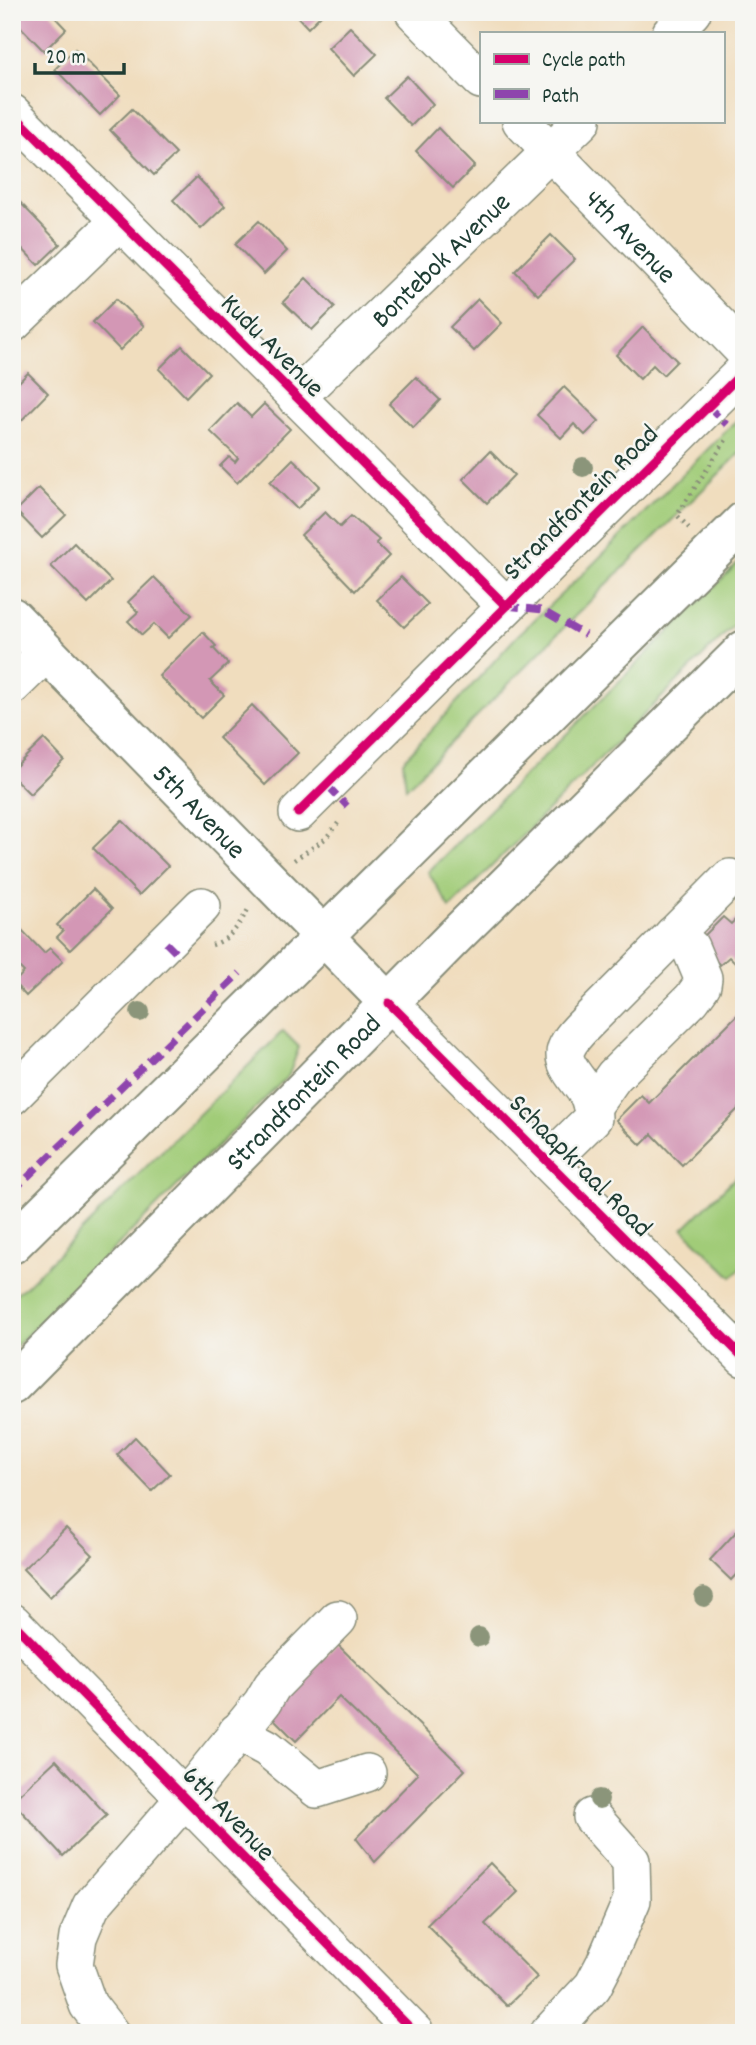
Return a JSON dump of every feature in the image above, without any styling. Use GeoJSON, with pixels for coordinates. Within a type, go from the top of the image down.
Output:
{"type":"FeatureCollection","features":[{"type":"Feature","properties":{"kind":"main road"},"geometry":{"type":"LineString","coordinates":[[12,1244],[744,521]]}},
{"type":"Feature","properties":{"kind":"main road","name":"5th Avenue"},"geometry":{"type":"LineString","coordinates":[[12,617],[389,1003]]}},
{"type":"Feature","properties":{"kind":"main road","name":"Strandfontein Road"},"geometry":{"type":"LineString","coordinates":[[12,1385],[389,1003],[744,650]]}},
{"type":"Feature","properties":{"kind":"street"},"geometry":{"type":"LineString","coordinates":[[414,12],[480,79]]}},
{"type":"Feature","properties":{"kind":"street"},"geometry":{"type":"LineString","coordinates":[[672,32],[692,12]]}},
{"type":"Feature","properties":{"kind":"street","name":"Kudu Avenue"},"geometry":{"type":"LineString","coordinates":[[12,113],[506,606]]}},
{"type":"Feature","properties":{"kind":"street","name":"4th Avenue"},"geometry":{"type":"LineString","coordinates":[[523,122],[744,351]]}},
{"type":"Feature","properties":{"kind":"street","name":"Bontebok Avenue"},"geometry":{"type":"LineString","coordinates":[[296,398],[581,122]]}},
{"type":"Feature","properties":{"kind":"street"},"geometry":{"type":"LineString","coordinates":[[12,324],[119,221]]}},
{"type":"Feature","properties":{"kind":"street","name":"Strandfontein Road"},"geometry":{"type":"LineString","coordinates":[[298,813],[744,371]]}},
{"type":"Feature","properties":{"kind":"street"},"geometry":{"type":"LineString","coordinates":[[12,686],[46,653]]}},
{"type":"Feature","properties":{"kind":"street"},"geometry":{"type":"LineString","coordinates":[[548,1162],[593,1118],[589,1097],[566,1061],[565,1052],[569,1043],[730,878]]}},
{"type":"Feature","properties":{"kind":"street"},"geometry":{"type":"LineString","coordinates":[[12,1096],[202,906]]}},
{"type":"Feature","properties":{"kind":"street"},"geometry":{"type":"LineString","coordinates":[[592,1107],[614,1076],[692,999],[702,985],[703,978],[690,947],[673,935]]}},
{"type":"Feature","properties":{"kind":"street","name":"Schaapkraal Road"},"geometry":{"type":"LineString","coordinates":[[389,1003],[744,1358]]}},
{"type":"Feature","properties":{"kind":"street"},"geometry":{"type":"LineString","coordinates":[[110,2033],[88,2005],[74,1965],[78,1937],[91,1906],[185,1798],[262,1703],[272,1686],[338,1619]]}},
{"type":"Feature","properties":{"kind":"street","name":"6th Avenue"},"geometry":{"type":"LineString","coordinates":[[12,1622],[415,2033]]}},
{"type":"Feature","properties":{"kind":"street"},"geometry":{"type":"LineString","coordinates":[[237,1732],[267,1748],[317,1789],[368,1773]]}},
{"type":"Feature","properties":{"kind":"street"},"geometry":{"type":"LineString","coordinates":[[549,2033],[593,1986],[632,1900],[631,1861],[592,1817]]}},
{"type":"Feature","properties":{"kind":"path"},"geometry":{"type":"LineString","coordinates":[[690,528],[677,515],[732,430]]}},
{"type":"Feature","properties":{"kind":"green space"},"geometry":{"type":"Polygon","coordinates":[[[744,413],[744,449],[406,788],[403,761],[517,636],[744,413]]]}},
{"type":"Feature","properties":{"kind":"green space"},"geometry":{"type":"Polygon","coordinates":[[[744,557],[744,615],[450,908],[428,872],[744,557]]]}},
{"type":"Feature","properties":{"kind":"green space"},"geometry":{"type":"Polygon","coordinates":[[[283,1031],[299,1047],[289,1075],[12,1350],[12,1296],[25,1287],[283,1031]]]}},
{"type":"Feature","properties":{"kind":"green space"},"geometry":{"type":"Polygon","coordinates":[[[744,1169],[744,1265],[732,1277],[683,1229],[744,1169]]]}},
{"type":"Feature","properties":{"kind":"building"},"geometry":{"type":"Polygon","coordinates":[[[12,12],[50,12],[66,29],[44,51],[12,18],[12,12]]]}},
{"type":"Feature","properties":{"kind":"building"},"geometry":{"type":"Polygon","coordinates":[[[293,12],[324,12],[308,28],[293,12]]]}},
{"type":"Feature","properties":{"kind":"building"},"geometry":{"type":"Polygon","coordinates":[[[350,27],[377,54],[354,76],[328,48],[350,27]]]}},
{"type":"Feature","properties":{"kind":"building"},"geometry":{"type":"Polygon","coordinates":[[[75,49],[120,95],[100,115],[55,69],[75,49]]]}},
{"type":"Feature","properties":{"kind":"building"},"geometry":{"type":"Polygon","coordinates":[[[407,76],[433,104],[411,126],[384,98],[407,76]]]}},
{"type":"Feature","properties":{"kind":"building"},"geometry":{"type":"Polygon","coordinates":[[[132,109],[176,154],[154,175],[110,130],[132,109]]]}},
{"type":"Feature","properties":{"kind":"building"},"geometry":{"type":"Polygon","coordinates":[[[438,128],[475,166],[453,188],[416,151],[438,128]]]}},
{"type":"Feature","properties":{"kind":"building"},"geometry":{"type":"Polygon","coordinates":[[[197,177],[225,206],[201,229],[173,200],[197,177]]]}},
{"type":"Feature","properties":{"kind":"building"},"geometry":{"type":"Polygon","coordinates":[[[12,194],[60,244],[38,265],[12,238],[12,194]]]}},
{"type":"Feature","properties":{"kind":"building"},"geometry":{"type":"Polygon","coordinates":[[[259,221],[287,251],[264,274],[235,244],[259,221]]]}},
{"type":"Feature","properties":{"kind":"building"},"geometry":{"type":"Polygon","coordinates":[[[551,235],[575,259],[538,295],[515,271],[551,235]]]}},
{"type":"Feature","properties":{"kind":"building"},"geometry":{"type":"Polygon","coordinates":[[[306,278],[335,307],[312,330],[283,302],[306,278]]]}},
{"type":"Feature","properties":{"kind":"building"},"geometry":{"type":"Polygon","coordinates":[[[116,299],[144,326],[120,350],[93,322],[116,299]]]}},
{"type":"Feature","properties":{"kind":"building"},"geometry":{"type":"Polygon","coordinates":[[[478,299],[502,323],[474,351],[450,327],[478,299]]]}},
{"type":"Feature","properties":{"kind":"building"},"geometry":{"type":"Polygon","coordinates":[[[643,327],[677,361],[663,375],[653,365],[640,379],[616,355],[643,327]]]}},
{"type":"Feature","properties":{"kind":"building"},"geometry":{"type":"Polygon","coordinates":[[[182,346],[209,373],[186,397],[159,369],[182,346]]]}},
{"type":"Feature","properties":{"kind":"building"},"geometry":{"type":"Polygon","coordinates":[[[28,373],[48,393],[15,427],[12,424],[12,389],[28,373]]]}},
{"type":"Feature","properties":{"kind":"building"},"geometry":{"type":"Polygon","coordinates":[[[416,377],[440,400],[413,428],[389,404],[416,377]]]}},
{"type":"Feature","properties":{"kind":"building"},"geometry":{"type":"Polygon","coordinates":[[[564,387],[599,421],[585,435],[574,424],[561,438],[537,415],[564,387]]]}},
{"type":"Feature","properties":{"kind":"building"},"geometry":{"type":"Polygon","coordinates":[[[237,403],[251,417],[264,404],[290,429],[237,483],[220,466],[229,457],[235,462],[238,458],[210,431],[237,403]]]}},
{"type":"Feature","properties":{"kind":"building"},"geometry":{"type":"Polygon","coordinates":[[[490,451],[514,475],[487,503],[463,479],[490,451]]]}},
{"type":"Feature","properties":{"kind":"building"},"geometry":{"type":"Polygon","coordinates":[[[293,459],[320,486],[297,509],[270,482],[293,459]]]}},
{"type":"Feature","properties":{"kind":"building"},"geometry":{"type":"Polygon","coordinates":[[[39,488],[66,515],[42,538],[16,511],[39,488]]]}},
{"type":"Feature","properties":{"kind":"building"},"geometry":{"type":"Polygon","coordinates":[[[325,512],[340,527],[351,516],[379,540],[376,543],[389,556],[355,591],[301,535],[325,512]]]}},
{"type":"Feature","properties":{"kind":"building"},"geometry":{"type":"Polygon","coordinates":[[[74,543],[111,581],[88,604],[51,566],[74,543]]]}},
{"type":"Feature","properties":{"kind":"building"},"geometry":{"type":"Polygon","coordinates":[[[154,577],[192,615],[168,638],[154,624],[142,635],[128,621],[138,612],[128,602],[154,577]]]}},
{"type":"Feature","properties":{"kind":"building"},"geometry":{"type":"Polygon","coordinates":[[[401,577],[428,604],[404,627],[377,600],[401,577]]]}},
{"type":"Feature","properties":{"kind":"building"},"geometry":{"type":"Polygon","coordinates":[[[203,632],[228,664],[210,681],[224,695],[201,718],[159,676],[203,632]]]}},
{"type":"Feature","properties":{"kind":"building"},"geometry":{"type":"Polygon","coordinates":[[[252,705],[298,753],[265,785],[219,738],[252,705]]]}},
{"type":"Feature","properties":{"kind":"building"},"geometry":{"type":"Polygon","coordinates":[[[44,739],[64,760],[30,794],[12,776],[12,770],[44,739]]]}},
{"type":"Feature","properties":{"kind":"building"},"geometry":{"type":"Polygon","coordinates":[[[122,820],[168,866],[139,895],[93,848],[122,820]]]}},
{"type":"Feature","properties":{"kind":"building"},"geometry":{"type":"Polygon","coordinates":[[[93,889],[112,909],[70,950],[57,937],[63,931],[57,925],[93,889]]]}},
{"type":"Feature","properties":{"kind":"building"},"geometry":{"type":"Polygon","coordinates":[[[744,911],[744,972],[729,957],[720,965],[697,943],[723,917],[731,924],[744,911]]]}},
{"type":"Feature","properties":{"kind":"building"},"geometry":{"type":"Polygon","coordinates":[[[16,924],[44,953],[50,948],[63,961],[26,996],[14,983],[24,972],[12,960],[12,928],[16,924]]]}},
{"type":"Feature","properties":{"kind":"building"},"geometry":{"type":"Polygon","coordinates":[[[744,1008],[744,1103],[682,1165],[652,1134],[641,1145],[616,1120],[641,1095],[649,1103],[744,1008]]]}},
{"type":"Feature","properties":{"kind":"building"},"geometry":{"type":"Polygon","coordinates":[[[135,1437],[170,1474],[152,1491],[117,1455],[135,1437]]]}},
{"type":"Feature","properties":{"kind":"building"},"geometry":{"type":"Polygon","coordinates":[[[66,1528],[93,1555],[50,1597],[23,1569],[66,1528]]]}},
{"type":"Feature","properties":{"kind":"building"},"geometry":{"type":"Polygon","coordinates":[[[736,1532],[744,1539],[744,1566],[731,1580],[710,1560],[736,1532]]]}},
{"type":"Feature","properties":{"kind":"building"},"geometry":{"type":"Polygon","coordinates":[[[337,1644],[465,1770],[375,1862],[356,1838],[418,1774],[339,1697],[296,1741],[269,1714],[337,1644]]]}},
{"type":"Feature","properties":{"kind":"building"},"geometry":{"type":"Polygon","coordinates":[[[56,1760],[107,1815],[63,1856],[12,1801],[56,1760]]]}},
{"type":"Feature","properties":{"kind":"building"},"geometry":{"type":"Polygon","coordinates":[[[490,1863],[518,1892],[485,1924],[537,1977],[507,2006],[427,1925],[490,1863]]]}},
{"type":"Feature","properties":{"kind":"marked path"},"geometry":{"type":"LineString","coordinates":[[708,406],[727,425]]}},
{"type":"Feature","properties":{"kind":"marked path"},"geometry":{"type":"LineString","coordinates":[[506,606],[542,610],[585,635]]}},
{"type":"Feature","properties":{"kind":"marked path"},"geometry":{"type":"LineString","coordinates":[[327,785],[347,806]]}},
{"type":"Feature","properties":{"kind":"marked path"},"geometry":{"type":"LineString","coordinates":[[166,943],[175,952]]}},
{"type":"Feature","properties":{"kind":"marked path"},"geometry":{"type":"LineString","coordinates":[[12,1192],[240,973]]}},
{"type":"Feature","properties":{"kind":"cycle path"},"geometry":{"type":"LineString","coordinates":[[12,113],[506,606]]}},
{"type":"Feature","properties":{"kind":"cycle path"},"geometry":{"type":"LineString","coordinates":[[298,813],[744,371]]}},
{"type":"Feature","properties":{"kind":"cycle path"},"geometry":{"type":"LineString","coordinates":[[389,1003],[744,1358]]}},
{"type":"Feature","properties":{"kind":"cycle path"},"geometry":{"type":"LineString","coordinates":[[12,1622],[415,2033]]}}]}
